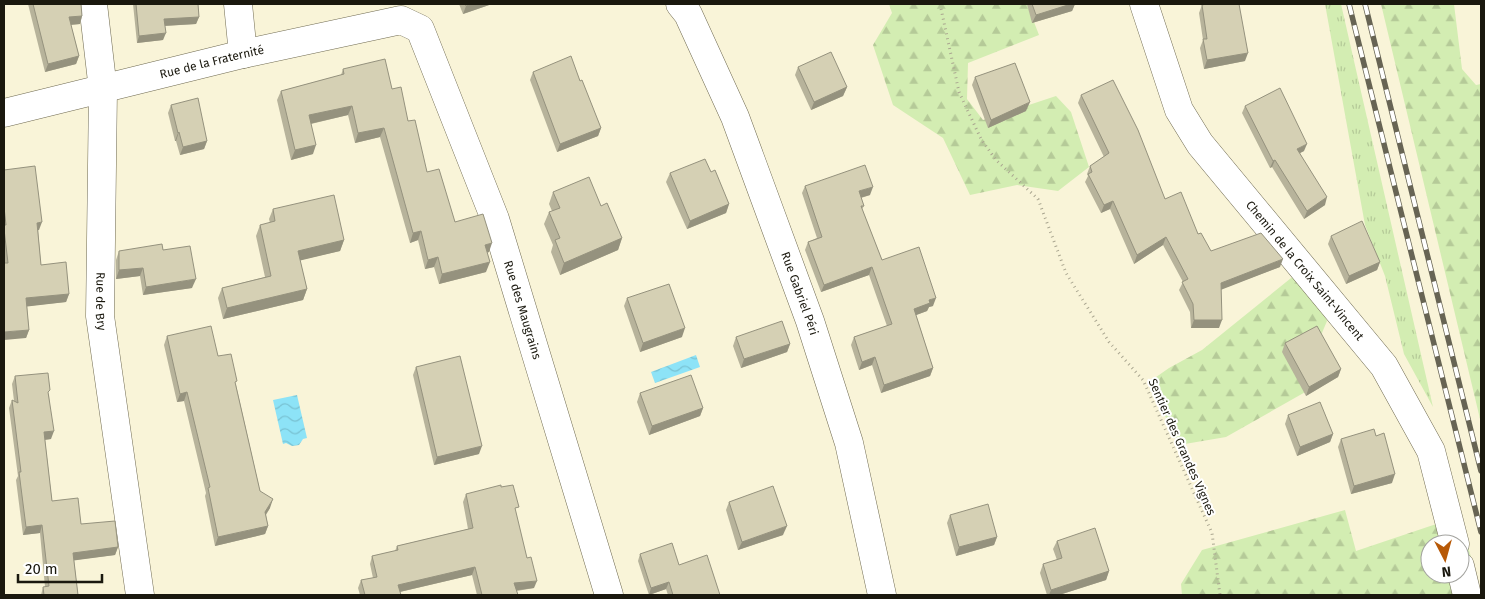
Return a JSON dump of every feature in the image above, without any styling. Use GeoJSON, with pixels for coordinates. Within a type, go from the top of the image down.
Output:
{"type":"FeatureCollection","features":[{"type":"Feature","properties":{"kind":"street","name":"Rue de Bry"},"geometry":{"type":"LineString","coordinates":[[93,4],[103,90],[100,316],[140,595]]}},
{"type":"Feature","properties":{"kind":"street"},"geometry":{"type":"LineString","coordinates":[[238,4],[243,54]]}},
{"type":"Feature","properties":{"kind":"street","name":"Rue Gabriel Péri"},"geometry":{"type":"LineString","coordinates":[[680,4],[688,14],[735,117],[810,321],[849,443],[882,595]]}},
{"type":"Feature","properties":{"kind":"street","name":"Chemin de la Croix Saint-Vincent"},"geometry":{"type":"LineString","coordinates":[[1144,4],[1180,110],[1200,144],[1384,366],[1431,451],[1452,534]]}},
{"type":"Feature","properties":{"kind":"street","name":"Rue de la Fraternité"},"geometry":{"type":"LineString","coordinates":[[4,113],[243,54],[401,20],[420,29]]}},
{"type":"Feature","properties":{"kind":"street","name":"Rue des Maugrains"},"geometry":{"type":"LineString","coordinates":[[420,29],[495,219],[608,595]]}},
{"type":"Feature","properties":{"kind":"path","name":"Sentier des Grandes Vignes"},"geometry":{"type":"LineString","coordinates":[[940,4],[959,92],[981,139],[996,160],[1038,199],[1066,273],[1108,342],[1143,380],[1212,533],[1220,595]]}},
{"type":"Feature","properties":{"kind":"green space"},"geometry":{"type":"Polygon","coordinates":[[[889,4],[1027,4],[1039,35],[968,63],[967,99],[983,120],[1056,96],[1071,112],[1089,167],[1058,191],[1017,185],[970,195],[943,138],[893,105],[873,45],[892,13],[889,4]]]}},
{"type":"Feature","properties":{"kind":"green space"},"geometry":{"type":"Polygon","coordinates":[[[1325,4],[1341,4],[1433,407],[1404,354],[1385,276],[1365,225],[1325,4]]]}},
{"type":"Feature","properties":{"kind":"green space"},"geometry":{"type":"Polygon","coordinates":[[[1381,4],[1454,4],[1462,69],[1476,85],[1481,84],[1481,423],[1381,4]]]}},
{"type":"Feature","properties":{"kind":"green space"},"geometry":{"type":"Polygon","coordinates":[[[1296,274],[1321,302],[1327,321],[1316,347],[1323,382],[1226,437],[1179,445],[1149,382],[1169,368],[1202,350],[1296,274]]]}},
{"type":"Feature","properties":{"kind":"green space"},"geometry":{"type":"Polygon","coordinates":[[[1345,510],[1356,551],[1460,516],[1465,534],[1420,534],[1420,584],[1470,584],[1470,554],[1481,595],[1182,595],[1181,584],[1202,550],[1345,510]]]}},
{"type":"Feature","properties":{"kind":"water"},"geometry":{"type":"Polygon","coordinates":[[[696,355],[700,367],[655,383],[651,372],[696,355]]]}},
{"type":"Feature","properties":{"kind":"water"},"geometry":{"type":"Polygon","coordinates":[[[297,395],[307,438],[303,439],[299,445],[292,446],[286,443],[283,444],[273,400],[297,395]]]}},
{"type":"Feature","properties":{"kind":"building"},"geometry":{"type":"Polygon","coordinates":[[[33,4],[81,4],[82,16],[69,17],[79,56],[48,64],[33,4]]]}},
{"type":"Feature","properties":{"kind":"building"},"geometry":{"type":"Polygon","coordinates":[[[136,4],[198,4],[199,17],[164,19],[166,33],[139,36],[136,4]]]}},
{"type":"Feature","properties":{"kind":"building"},"geometry":{"type":"Polygon","coordinates":[[[1032,4],[1071,4],[1036,15],[1032,4]]]}},
{"type":"Feature","properties":{"kind":"building"},"geometry":{"type":"Polygon","coordinates":[[[1239,4],[1248,53],[1207,60],[1203,39],[1207,39],[1202,5],[1239,4]]]}},
{"type":"Feature","properties":{"kind":"building"},"geometry":{"type":"Polygon","coordinates":[[[831,52],[847,87],[814,102],[798,67],[831,52]]]}},
{"type":"Feature","properties":{"kind":"building"},"geometry":{"type":"Polygon","coordinates":[[[571,56],[601,128],[560,144],[533,72],[571,56]]]}},
{"type":"Feature","properties":{"kind":"building"},"geometry":{"type":"Polygon","coordinates":[[[385,59],[392,89],[401,87],[408,121],[415,120],[427,172],[439,169],[455,222],[483,214],[492,243],[485,245],[490,262],[442,274],[438,257],[428,260],[421,231],[413,233],[384,128],[358,133],[352,106],[309,115],[316,145],[295,150],[281,91],[344,74],[343,69],[385,59]]]}},
{"type":"Feature","properties":{"kind":"building"},"geometry":{"type":"Polygon","coordinates":[[[1015,63],[1030,102],[991,120],[975,77],[1015,63]]]}},
{"type":"Feature","properties":{"kind":"building"},"geometry":{"type":"Polygon","coordinates":[[[1113,80],[1138,130],[1165,199],[1181,192],[1198,234],[1201,233],[1211,251],[1261,233],[1283,259],[1221,283],[1222,320],[1194,320],[1193,304],[1182,282],[1188,279],[1166,237],[1137,255],[1113,201],[1104,205],[1088,174],[1092,172],[1090,166],[1109,153],[1081,95],[1113,80]]]}},
{"type":"Feature","properties":{"kind":"building"},"geometry":{"type":"Polygon","coordinates":[[[1280,88],[1307,144],[1297,149],[1327,197],[1307,211],[1275,160],[1273,161],[1245,106],[1280,88]]]}},
{"type":"Feature","properties":{"kind":"building"},"geometry":{"type":"Polygon","coordinates":[[[198,98],[207,141],[183,147],[171,105],[198,98]]]}},
{"type":"Feature","properties":{"kind":"building"},"geometry":{"type":"Polygon","coordinates":[[[705,159],[711,172],[715,170],[729,204],[690,221],[670,173],[705,159]]]}},
{"type":"Feature","properties":{"kind":"building"},"geometry":{"type":"Polygon","coordinates":[[[865,165],[873,187],[859,191],[864,206],[861,206],[882,260],[919,247],[936,298],[929,300],[930,303],[914,309],[933,368],[884,385],[875,357],[862,362],[854,337],[892,324],[872,267],[824,285],[808,242],[822,237],[805,186],[865,165]]]}},
{"type":"Feature","properties":{"kind":"building"},"geometry":{"type":"Polygon","coordinates":[[[35,166],[42,222],[37,223],[41,265],[66,262],[69,294],[26,298],[29,330],[4,332],[4,263],[8,263],[4,229],[4,225],[6,225],[4,170],[35,166]]]}},
{"type":"Feature","properties":{"kind":"building"},"geometry":{"type":"Polygon","coordinates":[[[589,177],[601,206],[607,203],[622,238],[564,263],[555,240],[560,238],[549,212],[560,208],[553,192],[589,177]]]}},
{"type":"Feature","properties":{"kind":"building"},"geometry":{"type":"Polygon","coordinates":[[[334,195],[344,240],[298,251],[307,289],[227,308],[222,288],[271,276],[260,225],[275,221],[273,209],[334,195]]]}},
{"type":"Feature","properties":{"kind":"building"},"geometry":{"type":"Polygon","coordinates":[[[1362,221],[1380,262],[1349,276],[1331,236],[1362,221]]]}},
{"type":"Feature","properties":{"kind":"building"},"geometry":{"type":"Polygon","coordinates":[[[162,244],[163,250],[190,246],[196,279],[146,287],[143,268],[119,270],[119,251],[162,244]]]}},
{"type":"Feature","properties":{"kind":"building"},"geometry":{"type":"Polygon","coordinates":[[[669,284],[685,328],[643,343],[627,298],[669,284]]]}},
{"type":"Feature","properties":{"kind":"building"},"geometry":{"type":"Polygon","coordinates":[[[782,321],[790,344],[744,359],[736,337],[782,321]]]}},
{"type":"Feature","properties":{"kind":"building"},"geometry":{"type":"Polygon","coordinates":[[[211,326],[218,356],[231,354],[237,381],[235,382],[260,491],[273,499],[265,512],[268,526],[218,537],[208,488],[210,487],[187,392],[180,394],[167,336],[211,326]]]}},
{"type":"Feature","properties":{"kind":"building"},"geometry":{"type":"Polygon","coordinates":[[[1317,326],[1341,369],[1309,387],[1285,343],[1317,326]]]}},
{"type":"Feature","properties":{"kind":"building"},"geometry":{"type":"Polygon","coordinates":[[[460,356],[482,446],[437,457],[416,367],[460,356]]]}},
{"type":"Feature","properties":{"kind":"building"},"geometry":{"type":"Polygon","coordinates":[[[48,373],[50,390],[48,392],[54,431],[44,432],[52,501],[78,498],[81,524],[115,521],[118,547],[73,553],[78,595],[44,595],[43,587],[49,586],[42,525],[26,527],[12,400],[18,403],[15,376],[48,373]]]}},
{"type":"Feature","properties":{"kind":"building"},"geometry":{"type":"Polygon","coordinates":[[[691,375],[703,408],[652,426],[640,393],[691,375]]]}},
{"type":"Feature","properties":{"kind":"building"},"geometry":{"type":"Polygon","coordinates":[[[1320,402],[1333,434],[1300,447],[1288,415],[1320,402]]]}},
{"type":"Feature","properties":{"kind":"building"},"geometry":{"type":"Polygon","coordinates":[[[1374,429],[1376,436],[1384,433],[1395,474],[1354,486],[1341,439],[1374,429]]]}},
{"type":"Feature","properties":{"kind":"building"},"geometry":{"type":"Polygon","coordinates":[[[501,485],[501,487],[513,485],[519,507],[515,508],[527,558],[531,557],[537,581],[514,583],[518,595],[482,595],[475,567],[398,585],[401,595],[365,595],[361,580],[377,577],[372,556],[398,550],[397,546],[473,528],[466,494],[501,485]]]}},
{"type":"Feature","properties":{"kind":"building"},"geometry":{"type":"Polygon","coordinates":[[[773,486],[787,526],[742,542],[729,502],[773,486]]]}},
{"type":"Feature","properties":{"kind":"building"},"geometry":{"type":"Polygon","coordinates":[[[988,504],[997,537],[959,547],[950,515],[988,504]]]}},
{"type":"Feature","properties":{"kind":"building"},"geometry":{"type":"Polygon","coordinates":[[[1095,528],[1109,571],[1051,590],[1043,564],[1062,558],[1057,541],[1095,528]]]}},
{"type":"Feature","properties":{"kind":"building"},"geometry":{"type":"Polygon","coordinates":[[[672,543],[679,565],[707,555],[720,595],[673,595],[669,582],[651,588],[640,554],[672,543]]]}},
{"type":"Feature","properties":{"kind":"railway"},"geometry":{"type":"LineString","coordinates":[[1349,4],[1481,532]]}},
{"type":"Feature","properties":{"kind":"railway"},"geometry":{"type":"LineString","coordinates":[[1365,4],[1481,471]]}}]}
